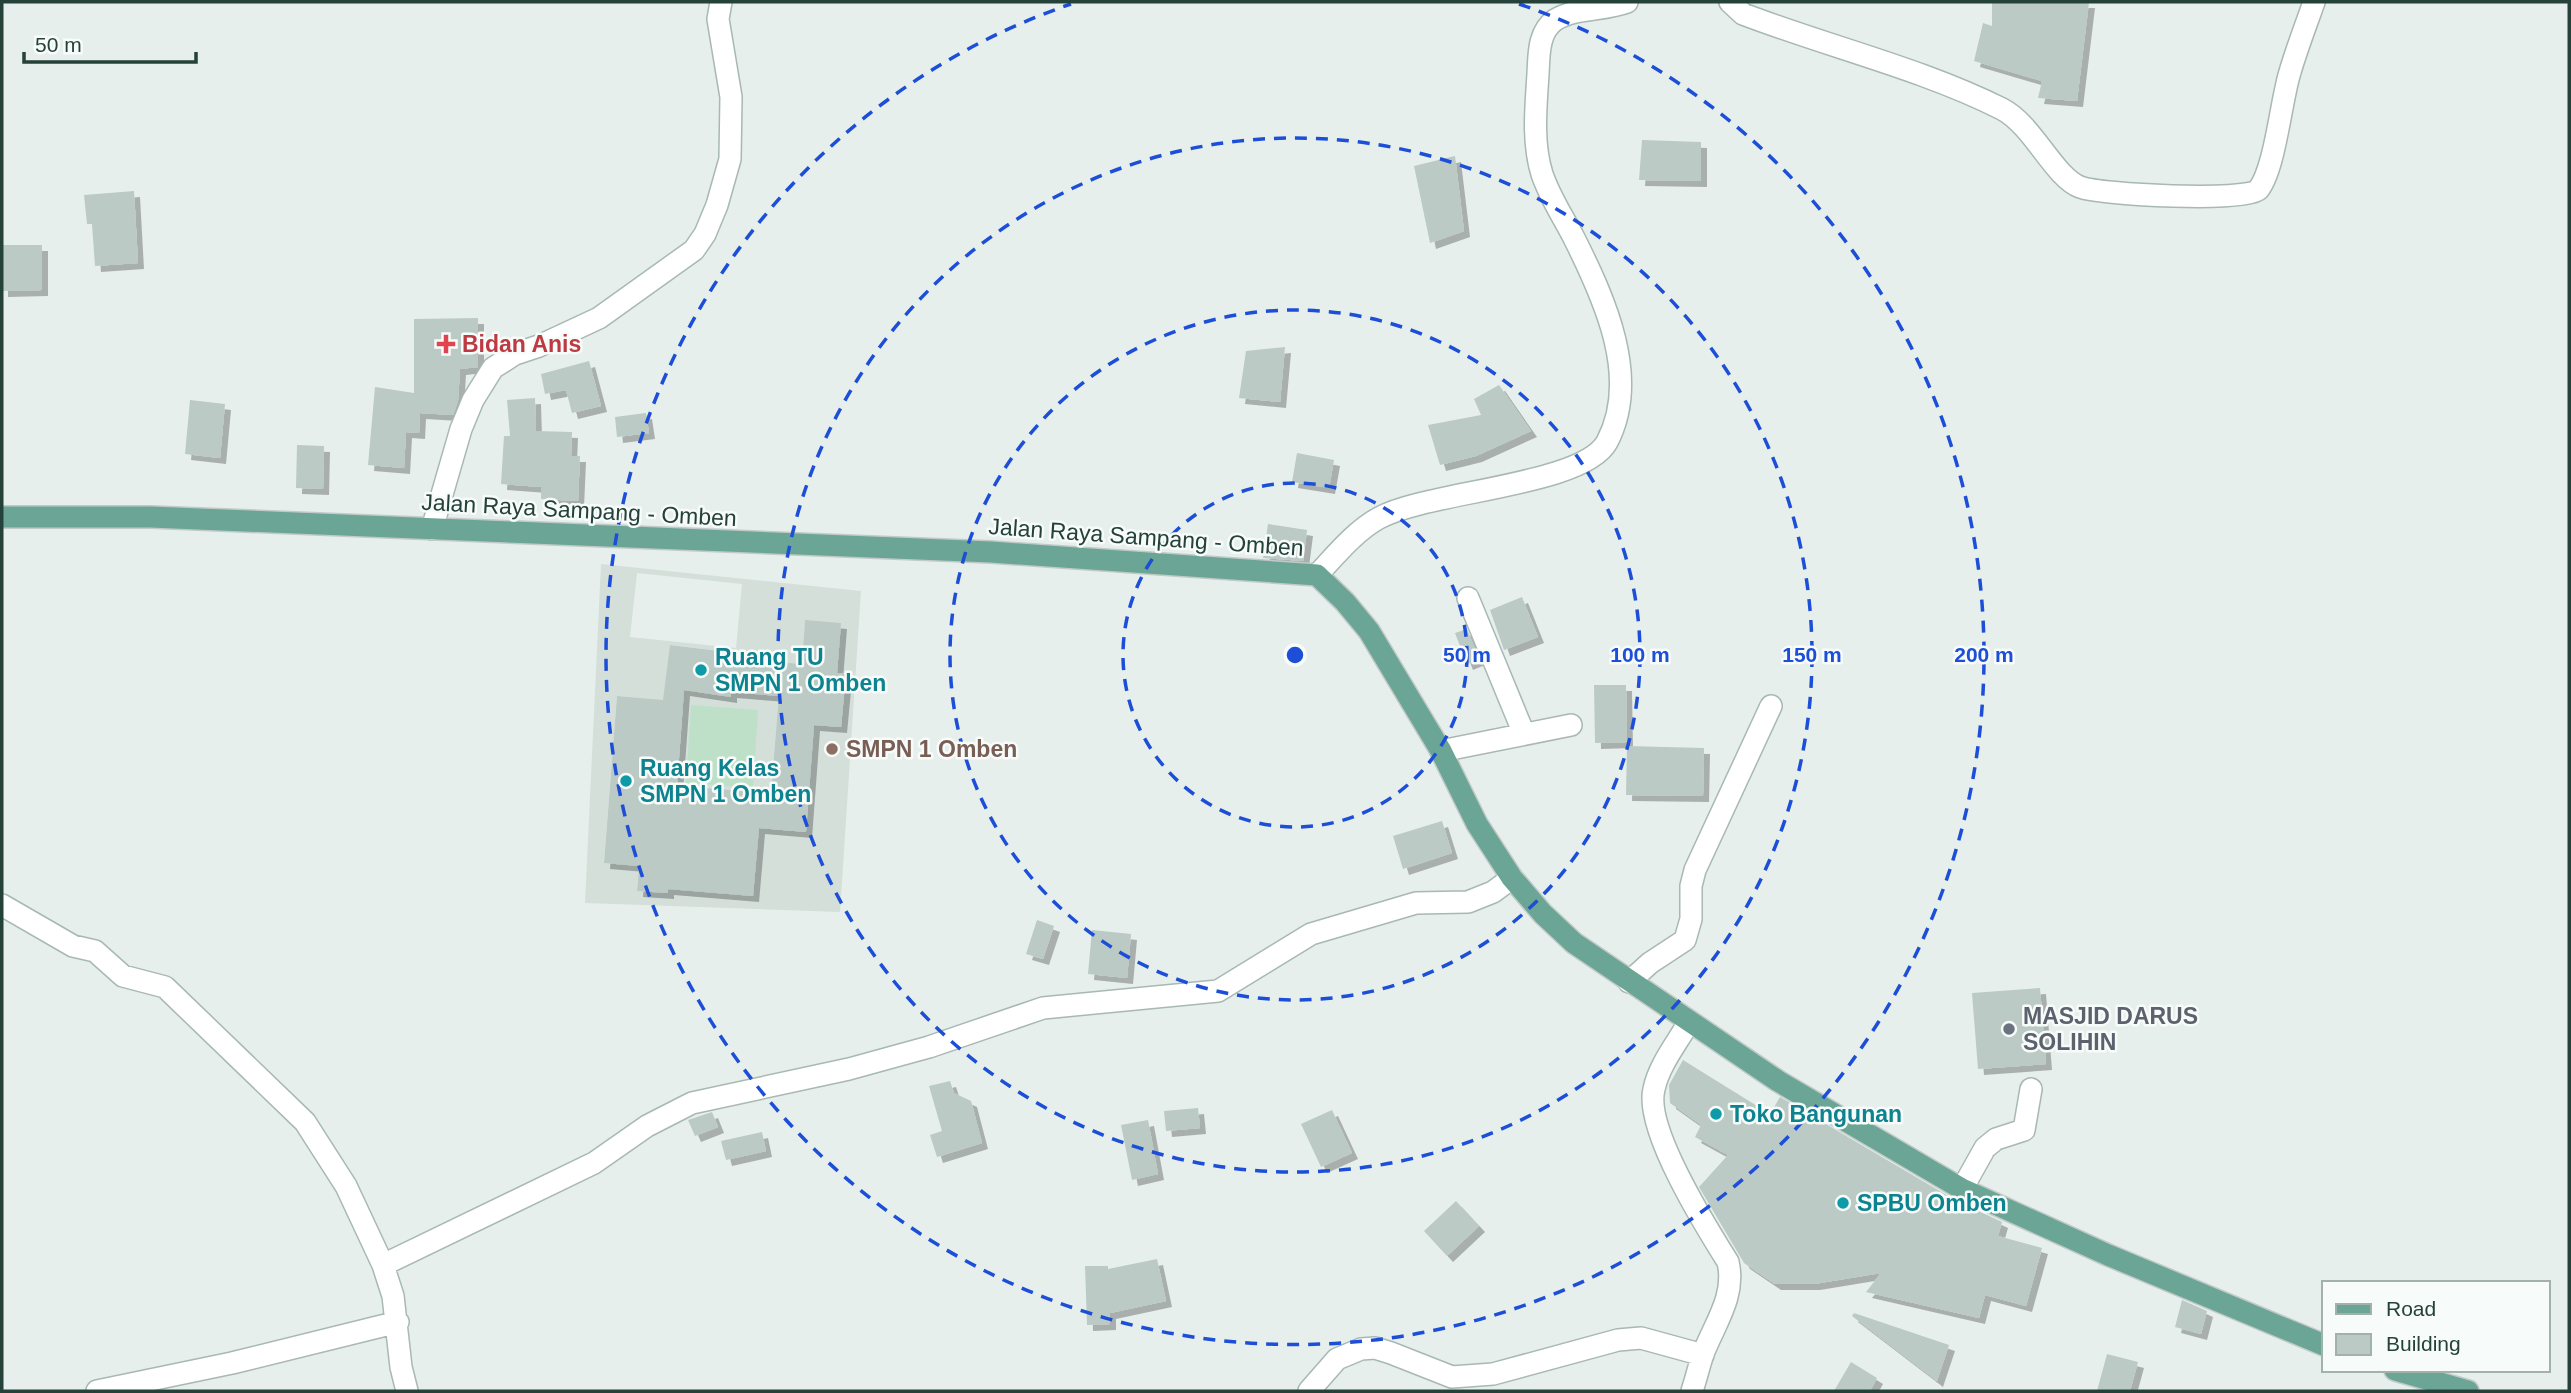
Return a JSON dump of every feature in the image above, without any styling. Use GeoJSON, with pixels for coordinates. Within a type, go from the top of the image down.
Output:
{"type":"FeatureCollection","features":[{"type":"Feature","properties":{"kind":"main road","name":"Jalan Raya Sampang - Omben"},"geometry":{"type":"LineString","coordinates":[[2,517],[151,517],[991,552],[1317,575],[1345,602],[1369,631],[1441,751],[1477,824],[1513,878],[1543,914],[1574,943],[1778,1081],[1962,1189],[2108,1255],[2322,1344]]}},
{"type":"Feature","properties":{"kind":"main road"},"geometry":{"type":"LineString","coordinates":[[2402,1372],[2468,1391]]}},
{"type":"Feature","properties":{"kind":"street"},"geometry":{"type":"LineString","coordinates":[[432,529],[461,429],[472,400],[493,368],[515,354],[539,346],[599,318],[694,250],[705,234],[717,205],[730,159],[731,97],[719,30],[721,2]]}},
{"type":"Feature","properties":{"kind":"street"},"geometry":{"type":"LineString","coordinates":[[1317,575],[1348,542],[1379,517],[1426,502],[1575,468],[1595,455],[1606,443],[1620,398],[1616,348],[1594,280],[1541,172],[1536,100],[1538,56],[1548,27],[1569,14],[1627,2]]}},
{"type":"Feature","properties":{"kind":"street"},"geometry":{"type":"LineString","coordinates":[[1730,2],[1743,14],[1939,82],[2003,110],[2031,133],[2070,182],[2081,188],[2133,195],[2221,197],[2249,195],[2260,186],[2267,170],[2289,74],[2314,2]]}},
{"type":"Feature","properties":{"kind":"street"},"geometry":{"type":"LineString","coordinates":[[1468,598],[1524,734]]}},
{"type":"Feature","properties":{"kind":"street"},"geometry":{"type":"LineString","coordinates":[[1629,982],[1650,962],[1685,940],[1691,919],[1691,886],[1695,870],[1771,706]]}},
{"type":"Feature","properties":{"kind":"street"},"geometry":{"type":"LineString","coordinates":[[1441,751],[1571,725]]}},
{"type":"Feature","properties":{"kind":"street"},"geometry":{"type":"LineString","coordinates":[[383,1265],[594,1163],[647,1126],[692,1103],[849,1069],[929,1047],[1043,1008],[1218,991],[1311,934],[1416,903],[1468,902],[1493,892],[1513,878]]}},
{"type":"Feature","properties":{"kind":"street"},"geometry":{"type":"LineString","coordinates":[[2,905],[73,946],[95,951],[128,979],[165,987],[304,1122],[346,1186],[383,1265],[398,1322],[401,1367],[407,1391]]}},
{"type":"Feature","properties":{"kind":"street"},"geometry":{"type":"LineString","coordinates":[[1689,1022],[1658,1076],[1652,1104],[1677,1172],[1728,1262],[1732,1278],[1728,1297],[1703,1354],[1692,1391]]}},
{"type":"Feature","properties":{"kind":"street"},"geometry":{"type":"LineString","coordinates":[[1962,1189],[1984,1148],[1996,1139],[2024,1129],[2031,1089]]}},
{"type":"Feature","properties":{"kind":"street"},"geometry":{"type":"LineString","coordinates":[[97,1391],[232,1363],[398,1322]]}},
{"type":"Feature","properties":{"kind":"street"},"geometry":{"type":"LineString","coordinates":[[1309,1391],[1337,1359],[1361,1349],[1383,1350],[1452,1377],[1493,1374],[1618,1340],[1641,1338],[1703,1354]]}},
{"type":"Feature","properties":{"kind":"shaded area","name":"SMPN 1 Omben"},"geometry":{"type":"Polygon","coordinates":[[[601,564],[861,591],[840,912],[585,903],[601,564]],[[637,573],[630,637],[736,648],[742,584],[637,573]],[[805,621],[802,667],[837,670],[805,621]],[[671,645],[665,687],[731,696],[736,653],[671,645]],[[753,660],[750,693],[799,664],[753,660]],[[806,670],[802,724],[841,727],[846,674],[806,670]],[[617,696],[604,863],[647,699],[617,696]],[[653,703],[678,771],[683,706],[653,703]],[[813,729],[769,829],[806,832],[813,729]],[[642,826],[637,890],[668,893],[673,828],[642,826]]]}},
{"type":"Feature","properties":{"kind":"green space"},"geometry":{"type":"Polygon","coordinates":[[[691,705],[758,710],[753,788],[686,783],[691,705]]]}},
{"type":"Feature","properties":{"kind":"building"},"geometry":{"type":"Polygon","coordinates":[[[1992,2],[2089,2],[2077,101],[2038,98],[2042,81],[1974,61],[1983,23],[1992,26],[1992,2]]]}},
{"type":"Feature","properties":{"kind":"building"},"geometry":{"type":"Polygon","coordinates":[[[1642,140],[1701,142],[1701,181],[1639,180],[1642,140]]]}},
{"type":"Feature","properties":{"kind":"building"},"geometry":{"type":"Polygon","coordinates":[[[1455,156],[1464,231],[1430,243],[1414,166],[1455,156]]]}},
{"type":"Feature","properties":{"kind":"building"},"geometry":{"type":"Polygon","coordinates":[[[134,191],[138,263],[95,266],[92,224],[87,224],[84,195],[134,191]]]}},
{"type":"Feature","properties":{"kind":"building"},"geometry":{"type":"Polygon","coordinates":[[[2,245],[42,245],[42,290],[2,291],[2,245]]]}},
{"type":"Feature","properties":{"kind":"building"},"geometry":{"type":"Polygon","coordinates":[[[478,318],[478,367],[460,369],[458,401],[453,415],[420,413],[419,433],[406,432],[404,468],[368,465],[375,387],[414,393],[414,319],[478,318]]]}},
{"type":"Feature","properties":{"kind":"building"},"geometry":{"type":"Polygon","coordinates":[[[1285,347],[1280,402],[1239,398],[1246,351],[1285,347]]]}},
{"type":"Feature","properties":{"kind":"building"},"geometry":{"type":"Polygon","coordinates":[[[589,361],[601,406],[572,413],[566,390],[545,394],[541,374],[589,361]]]}},
{"type":"Feature","properties":{"kind":"building"},"geometry":{"type":"Polygon","coordinates":[[[1499,385],[1531,431],[1476,456],[1440,465],[1428,425],[1481,415],[1474,399],[1499,385]]]}},
{"type":"Feature","properties":{"kind":"building"},"geometry":{"type":"Polygon","coordinates":[[[535,398],[536,431],[572,432],[571,456],[580,456],[578,501],[541,499],[541,487],[501,484],[504,436],[510,436],[507,400],[535,398]]]}},
{"type":"Feature","properties":{"kind":"building"},"geometry":{"type":"Polygon","coordinates":[[[190,400],[225,404],[220,458],[185,454],[190,400]]]}},
{"type":"Feature","properties":{"kind":"building"},"geometry":{"type":"Polygon","coordinates":[[[646,413],[649,433],[617,437],[615,417],[646,413]]]}},
{"type":"Feature","properties":{"kind":"building"},"geometry":{"type":"Polygon","coordinates":[[[297,445],[324,446],[323,489],[296,488],[297,445]]]}},
{"type":"Feature","properties":{"kind":"building"},"geometry":{"type":"Polygon","coordinates":[[[1297,453],[1334,460],[1329,488],[1292,482],[1297,453]]]}},
{"type":"Feature","properties":{"kind":"building"},"geometry":{"type":"Polygon","coordinates":[[[1268,524],[1307,530],[1303,561],[1263,558],[1268,524]]]}},
{"type":"Feature","properties":{"kind":"building"},"geometry":{"type":"Polygon","coordinates":[[[1522,597],[1538,637],[1504,650],[1490,610],[1522,597]]]}},
{"type":"Feature","properties":{"kind":"building"},"geometry":{"type":"Polygon","coordinates":[[[805,620],[841,623],[837,673],[846,674],[841,727],[814,725],[806,832],[759,828],[753,896],[668,889],[668,893],[637,891],[639,866],[604,863],[617,696],[663,700],[670,645],[736,653],[736,659],[802,664],[805,620]],[[684,690],[677,786],[771,793],[779,696],[731,692],[731,697],[684,690]]]}},
{"type":"Feature","properties":{"kind":"building"},"geometry":{"type":"Polygon","coordinates":[[[1467,629],[1479,659],[1467,664],[1455,633],[1467,629]]]}},
{"type":"Feature","properties":{"kind":"building"},"geometry":{"type":"Polygon","coordinates":[[[1594,685],[1626,685],[1627,742],[1595,743],[1594,685]]]}},
{"type":"Feature","properties":{"kind":"building"},"geometry":{"type":"Polygon","coordinates":[[[1627,746],[1704,748],[1703,796],[1626,795],[1627,746]]]}},
{"type":"Feature","properties":{"kind":"building"},"geometry":{"type":"Polygon","coordinates":[[[1442,821],[1452,853],[1403,869],[1393,836],[1442,821]]]}},
{"type":"Feature","properties":{"kind":"building"},"geometry":{"type":"Polygon","coordinates":[[[1037,920],[1054,926],[1043,959],[1026,954],[1037,920]]]}},
{"type":"Feature","properties":{"kind":"building"},"geometry":{"type":"Polygon","coordinates":[[[1092,930],[1131,934],[1127,978],[1088,974],[1092,930]]]}},
{"type":"Feature","properties":{"kind":"building","name":"MASJID DARUS SOLIHIN"},"geometry":{"type":"Polygon","coordinates":[[[2040,988],[2046,1064],[1978,1069],[1972,993],[2040,988]]]}},
{"type":"Feature","properties":{"kind":"building","name":"SPBU Omben"},"geometry":{"type":"Polygon","coordinates":[[[1683,1060],[1770,1114],[1780,1097],[1955,1200],[2002,1222],[1998,1236],[2042,1248],[2026,1306],[1985,1295],[1979,1318],[1866,1292],[1881,1273],[1814,1284],[1775,1284],[1744,1263],[1699,1187],[1728,1155],[1695,1137],[1701,1125],[1670,1103],[1669,1085],[1683,1060]]]}},
{"type":"Feature","properties":{"kind":"building"},"geometry":{"type":"Polygon","coordinates":[[[950,1081],[954,1093],[971,1101],[982,1143],[937,1157],[930,1135],[942,1131],[929,1086],[950,1081]]]}},
{"type":"Feature","properties":{"kind":"building"},"geometry":{"type":"Polygon","coordinates":[[[1198,1108],[1200,1128],[1166,1131],[1164,1111],[1198,1108]]]}},
{"type":"Feature","properties":{"kind":"building"},"geometry":{"type":"Polygon","coordinates":[[[1332,1110],[1352,1153],[1321,1167],[1301,1124],[1332,1110]]]}},
{"type":"Feature","properties":{"kind":"building"},"geometry":{"type":"Polygon","coordinates":[[[712,1112],[718,1127],[695,1136],[688,1120],[712,1112]]]}},
{"type":"Feature","properties":{"kind":"building"},"geometry":{"type":"Polygon","coordinates":[[[1148,1120],[1158,1174],[1132,1180],[1121,1125],[1148,1120]]]}},
{"type":"Feature","properties":{"kind":"building"},"geometry":{"type":"Polygon","coordinates":[[[762,1132],[766,1151],[726,1160],[721,1141],[762,1132]]]}},
{"type":"Feature","properties":{"kind":"building"},"geometry":{"type":"Polygon","coordinates":[[[1456,1201],[1479,1226],[1447,1256],[1424,1231],[1456,1201]]]}},
{"type":"Feature","properties":{"kind":"building"},"geometry":{"type":"Polygon","coordinates":[[[1157,1259],[1166,1301],[1110,1313],[1110,1324],[1087,1325],[1085,1266],[1108,1266],[1108,1269],[1157,1259]]]}},
{"type":"Feature","properties":{"kind":"building"},"geometry":{"type":"Polygon","coordinates":[[[2182,1300],[2207,1311],[2201,1334],[2175,1327],[2182,1300]]]}},
{"type":"Feature","properties":{"kind":"building"},"geometry":{"type":"Polygon","coordinates":[[[1854,1313],[1949,1345],[1937,1381],[1852,1316],[1854,1313]]]}},
{"type":"Feature","properties":{"kind":"building"},"geometry":{"type":"Polygon","coordinates":[[[2107,1354],[2138,1362],[2130,1391],[2097,1391],[2107,1354]]]}},
{"type":"Feature","properties":{"kind":"building"},"geometry":{"type":"Polygon","coordinates":[[[1851,1362],[1877,1378],[1870,1391],[1834,1391],[1851,1362]]]}},
{"type":"Feature","properties":{"kind":"place","name":"Bidan Anis"},"geometry":{"type":"Point","coordinates":[446,344]}},
{"type":"Feature","properties":{"kind":"place","name":"Ruang TU SMPN 1 Omben"},"geometry":{"type":"Point","coordinates":[701,670]}},
{"type":"Feature","properties":{"kind":"place","name":"SMPN 1 Omben"},"geometry":{"type":"Point","coordinates":[832,749]}},
{"type":"Feature","properties":{"kind":"place","name":"Ruang Kelas SMPN 1 Omben"},"geometry":{"type":"Point","coordinates":[626,781]}},
{"type":"Feature","properties":{"kind":"place","name":"MASJID DARUS SOLIHIN"},"geometry":{"type":"Point","coordinates":[2009,1029]}},
{"type":"Feature","properties":{"kind":"place","name":"Toko Bangunan"},"geometry":{"type":"Point","coordinates":[1716,1114]}},
{"type":"Feature","properties":{"kind":"place","name":"SPBU Omben"},"geometry":{"type":"Point","coordinates":[1843,1203]}}]}
